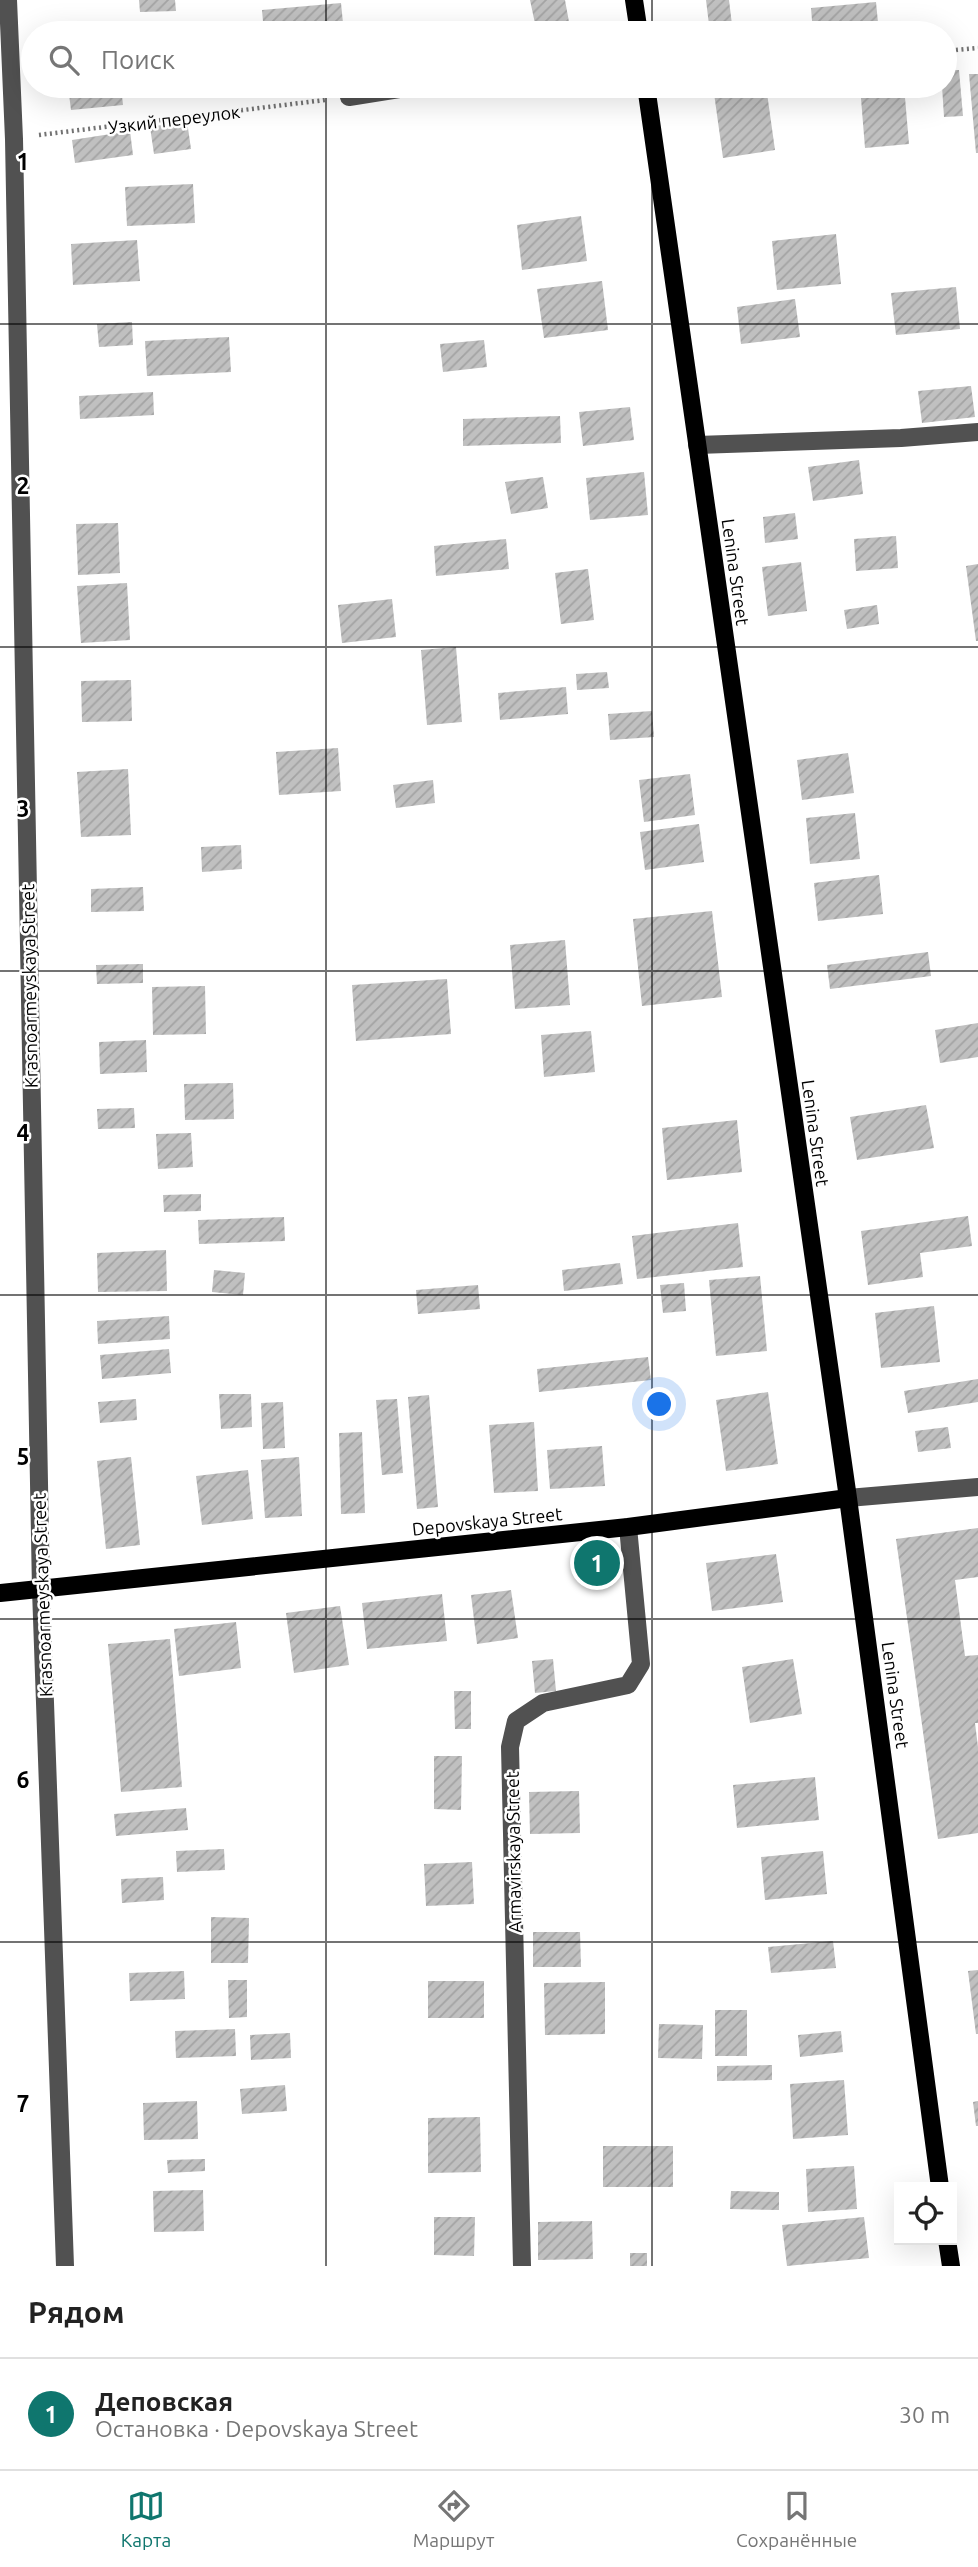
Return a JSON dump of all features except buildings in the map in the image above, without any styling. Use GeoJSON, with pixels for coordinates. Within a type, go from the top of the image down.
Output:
{"type":"FeatureCollection","features":[{"type":"Feature","properties":{"kind":"main road"},"geometry":{"type":"LineString","coordinates":[[634,0],[637,21]]}},
{"type":"Feature","properties":{"kind":"main road","name":"Lenina Street"},"geometry":{"type":"LineString","coordinates":[[648,98],[848,1498],[939,2182]]}},
{"type":"Feature","properties":{"kind":"main road","name":"Depovskaya Street"},"geometry":{"type":"LineString","coordinates":[[0,1593],[628,1527],[848,1498]]}},
{"type":"Feature","properties":{"kind":"main road"},"geometry":{"type":"LineString","coordinates":[[948,2245],[951,2266]]}},
{"type":"Feature","properties":{"kind":"street","name":"Krasnoarmeyskaya Street"},"geometry":{"type":"LineString","coordinates":[[8,0],[14,139],[41,1590],[65,2266]]}},
{"type":"Feature","properties":{"kind":"street"},"geometry":{"type":"LineString","coordinates":[[697,445],[901,438],[978,432]]}},
{"type":"Feature","properties":{"kind":"street","name":"Depovskaya Street"},"geometry":{"type":"LineString","coordinates":[[848,1498],[978,1487]]}},
{"type":"Feature","properties":{"kind":"street","name":"Armavirskaya Street"},"geometry":{"type":"LineString","coordinates":[[522,2266],[510,1747],[516,1721],[543,1703],[628,1685],[641,1664],[628,1527]]}},
{"type":"Feature","properties":{"kind":"path"},"geometry":{"type":"LineString","coordinates":[[957,50],[978,48]]}},
{"type":"Feature","properties":{"kind":"path","name":"Узкий переулок"},"geometry":{"type":"LineString","coordinates":[[14,139],[341,98]]}},
{"type":"Feature","properties":{"kind":"place","name":"Деповская"},"geometry":{"type":"Point","coordinates":[597,1563]}}]}
